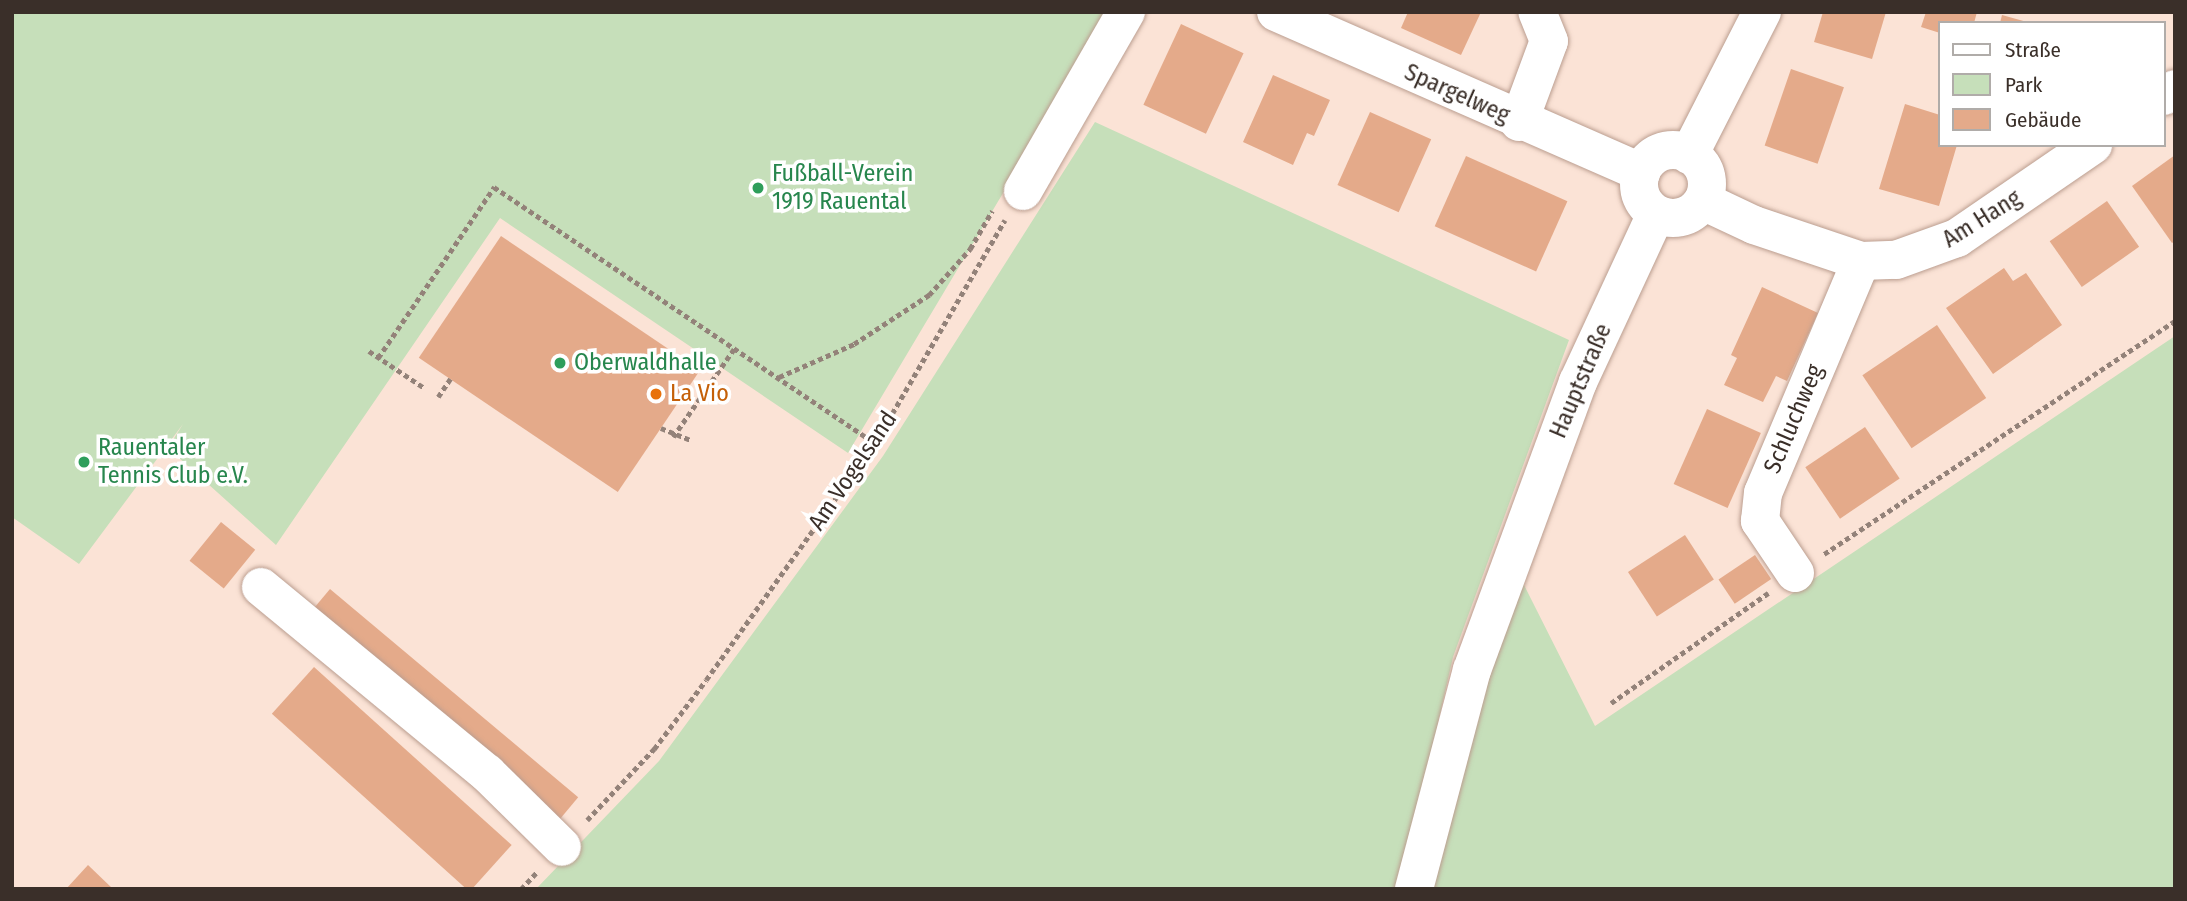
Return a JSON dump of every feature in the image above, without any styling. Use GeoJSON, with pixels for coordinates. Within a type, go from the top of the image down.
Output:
{"type":"FeatureCollection","features":[{"type":"Feature","properties":{"kind":"street"},"geometry":{"type":"LineString","coordinates":[[1010,197],[1126,12]]}},
{"type":"Feature","properties":{"kind":"street","name":"Spargelweg"},"geometry":{"type":"LineString","coordinates":[[1276,12],[1519,122],[1641,172]]}},
{"type":"Feature","properties":{"kind":"street"},"geometry":{"type":"LineString","coordinates":[[1519,122],[1549,41],[1536,12]]}},
{"type":"Feature","properties":{"kind":"street"},"geometry":{"type":"LineString","coordinates":[[1689,155],[1762,12]]}},
{"type":"Feature","properties":{"kind":"street","name":"Am Hang"},"geometry":{"type":"LineString","coordinates":[[1703,201],[1754,225],[1861,261],[1896,260],[1957,238],[2089,147]]}},
{"type":"Feature","properties":{"kind":"street"},"geometry":{"type":"LineString","coordinates":[[1665,151],[1689,155],[1706,175],[1703,201],[1682,217],[1656,214],[1641,196],[1641,172],[1650,159],[1665,151]]}},
{"type":"Feature","properties":{"kind":"street","name":"Hauptstraße"},"geometry":{"type":"LineString","coordinates":[[1414,889],[1472,670],[1514,551],[1578,382],[1656,214]]}},
{"type":"Feature","properties":{"kind":"street","name":"Schluchweg"},"geometry":{"type":"LineString","coordinates":[[1795,573],[1760,521],[1763,493],[1861,261]]}},
{"type":"Feature","properties":{"kind":"street"},"geometry":{"type":"LineString","coordinates":[[261,587],[487,773],[562,847]]}},
{"type":"Feature","properties":{"kind":"path"},"geometry":{"type":"LineString","coordinates":[[378,358],[494,187],[875,443]]}},
{"type":"Feature","properties":{"kind":"path"},"geometry":{"type":"LineString","coordinates":[[778,378],[854,344],[929,295],[970,249],[1010,197]]}},
{"type":"Feature","properties":{"kind":"path","name":"Am Vogelsand"},"geometry":{"type":"LineString","coordinates":[[521,889],[654,748],[875,443],[1010,197]]}},
{"type":"Feature","properties":{"kind":"path"},"geometry":{"type":"LineString","coordinates":[[1611,703],[1795,573],[2175,321]]}},
{"type":"Feature","properties":{"kind":"path"},"geometry":{"type":"LineString","coordinates":[[673,437],[734,349]]}},
{"type":"Feature","properties":{"kind":"path"},"geometry":{"type":"LineString","coordinates":[[369,351],[422,387]]}},
{"type":"Feature","properties":{"kind":"path"},"geometry":{"type":"LineString","coordinates":[[438,397],[450,379]]}},
{"type":"Feature","properties":{"kind":"path"},"geometry":{"type":"LineString","coordinates":[[661,428],[673,437],[691,440]]}},
{"type":"Feature","properties":{"kind":"green space"},"geometry":{"type":"Polygon","coordinates":[[[12,12],[1111,12],[848,453],[500,218],[276,545],[168,448],[183,424],[79,564],[12,517],[12,12]]]}},
{"type":"Feature","properties":{"kind":"green space"},"geometry":{"type":"Polygon","coordinates":[[[1095,122],[1569,340],[1453,657],[1400,889],[536,889],[659,761],[883,456],[1095,122]]]}},
{"type":"Feature","properties":{"kind":"green space"},"geometry":{"type":"Polygon","coordinates":[[[2175,336],[2175,889],[1423,889],[1514,565],[1595,726],[2175,336]]]}},
{"type":"Feature","properties":{"kind":"building"},"geometry":{"type":"Polygon","coordinates":[[[1408,12],[1481,12],[1461,55],[1401,28],[1408,12]]]}},
{"type":"Feature","properties":{"kind":"building"},"geometry":{"type":"Polygon","coordinates":[[[1823,12],[1886,12],[1872,59],[1814,42],[1823,12]]]}},
{"type":"Feature","properties":{"kind":"building"},"geometry":{"type":"Polygon","coordinates":[[[1926,12],[1977,12],[1975,21],[1938,21],[1938,32],[1921,27],[1926,12]]]}},
{"type":"Feature","properties":{"kind":"building"},"geometry":{"type":"Polygon","coordinates":[[[2002,15],[2023,21],[2000,21],[2002,15]]]}},
{"type":"Feature","properties":{"kind":"building"},"geometry":{"type":"Polygon","coordinates":[[[1181,24],[1244,53],[1206,134],[1143,105],[1181,24]]]}},
{"type":"Feature","properties":{"kind":"building"},"geometry":{"type":"Polygon","coordinates":[[[1791,69],[1844,87],[1818,164],[1765,146],[1791,69]]]}},
{"type":"Feature","properties":{"kind":"building"},"geometry":{"type":"Polygon","coordinates":[[[1273,75],[1330,100],[1314,136],[1307,133],[1293,165],[1243,142],[1273,75]]]}},
{"type":"Feature","properties":{"kind":"building"},"geometry":{"type":"Polygon","coordinates":[[[1905,104],[1938,114],[1938,147],[1956,147],[1939,206],[1879,189],[1905,104]]]}},
{"type":"Feature","properties":{"kind":"building"},"geometry":{"type":"Polygon","coordinates":[[[1370,112],[1431,139],[1399,212],[1337,185],[1370,112]]]}},
{"type":"Feature","properties":{"kind":"building"},"geometry":{"type":"Polygon","coordinates":[[[2175,155],[2175,241],[2172,243],[2132,186],[2175,155]]]}},
{"type":"Feature","properties":{"kind":"building"},"geometry":{"type":"Polygon","coordinates":[[[1466,156],[1567,201],[1536,271],[1435,226],[1466,156]]]}},
{"type":"Feature","properties":{"kind":"building"},"geometry":{"type":"Polygon","coordinates":[[[2107,201],[2139,247],[2082,287],[2050,241],[2107,201]]]}},
{"type":"Feature","properties":{"kind":"building","name":"Oberwaldhalle"},"geometry":{"type":"Polygon","coordinates":[[[501,236],[700,370],[618,492],[419,358],[501,236]]]}},
{"type":"Feature","properties":{"kind":"building"},"geometry":{"type":"Polygon","coordinates":[[[2004,268],[2013,281],[2026,273],[2062,325],[1993,374],[1946,308],[2004,268]]]}},
{"type":"Feature","properties":{"kind":"building"},"geometry":{"type":"Polygon","coordinates":[[[1762,287],[1818,313],[1787,381],[1776,376],[1763,402],[1724,385],[1737,358],[1731,355],[1762,287]]]}},
{"type":"Feature","properties":{"kind":"building"},"geometry":{"type":"Polygon","coordinates":[[[1937,325],[1986,398],[1912,448],[1862,375],[1937,325]]]}},
{"type":"Feature","properties":{"kind":"building"},"geometry":{"type":"Polygon","coordinates":[[[1707,409],[1761,433],[1728,508],[1674,484],[1707,409]]]}},
{"type":"Feature","properties":{"kind":"building"},"geometry":{"type":"Polygon","coordinates":[[[1865,427],[1900,478],[1840,519],[1805,467],[1865,427]]]}},
{"type":"Feature","properties":{"kind":"building"},"geometry":{"type":"Polygon","coordinates":[[[221,522],[255,550],[224,589],[190,561],[221,522]]]}},
{"type":"Feature","properties":{"kind":"building"},"geometry":{"type":"Polygon","coordinates":[[[1685,535],[1714,579],[1657,616],[1628,572],[1685,535]]]}},
{"type":"Feature","properties":{"kind":"building"},"geometry":{"type":"Polygon","coordinates":[[[1755,555],[1771,579],[1735,604],[1719,580],[1755,555]]]}},
{"type":"Feature","properties":{"kind":"building"},"geometry":{"type":"Polygon","coordinates":[[[330,589],[578,797],[560,819],[312,610],[330,589]]]}},
{"type":"Feature","properties":{"kind":"building"},"geometry":{"type":"Polygon","coordinates":[[[314,667],[512,845],[472,889],[466,889],[272,714],[314,667]]]}},
{"type":"Feature","properties":{"kind":"building"},"geometry":{"type":"Polygon","coordinates":[[[88,865],[113,889],[66,889],[88,865]]]}},
{"type":"Feature","properties":{"kind":"place","name":"Fußball-Verein 1919 Rauental"},"geometry":{"type":"Point","coordinates":[758,188]}},
{"type":"Feature","properties":{"kind":"place","name":"Oberwaldhalle"},"geometry":{"type":"Point","coordinates":[560,363]}},
{"type":"Feature","properties":{"kind":"place","name":"La Vio"},"geometry":{"type":"Point","coordinates":[656,394]}},
{"type":"Feature","properties":{"kind":"place","name":"Rauentaler Tennis Club e.V."},"geometry":{"type":"Point","coordinates":[84,462]}}]}
